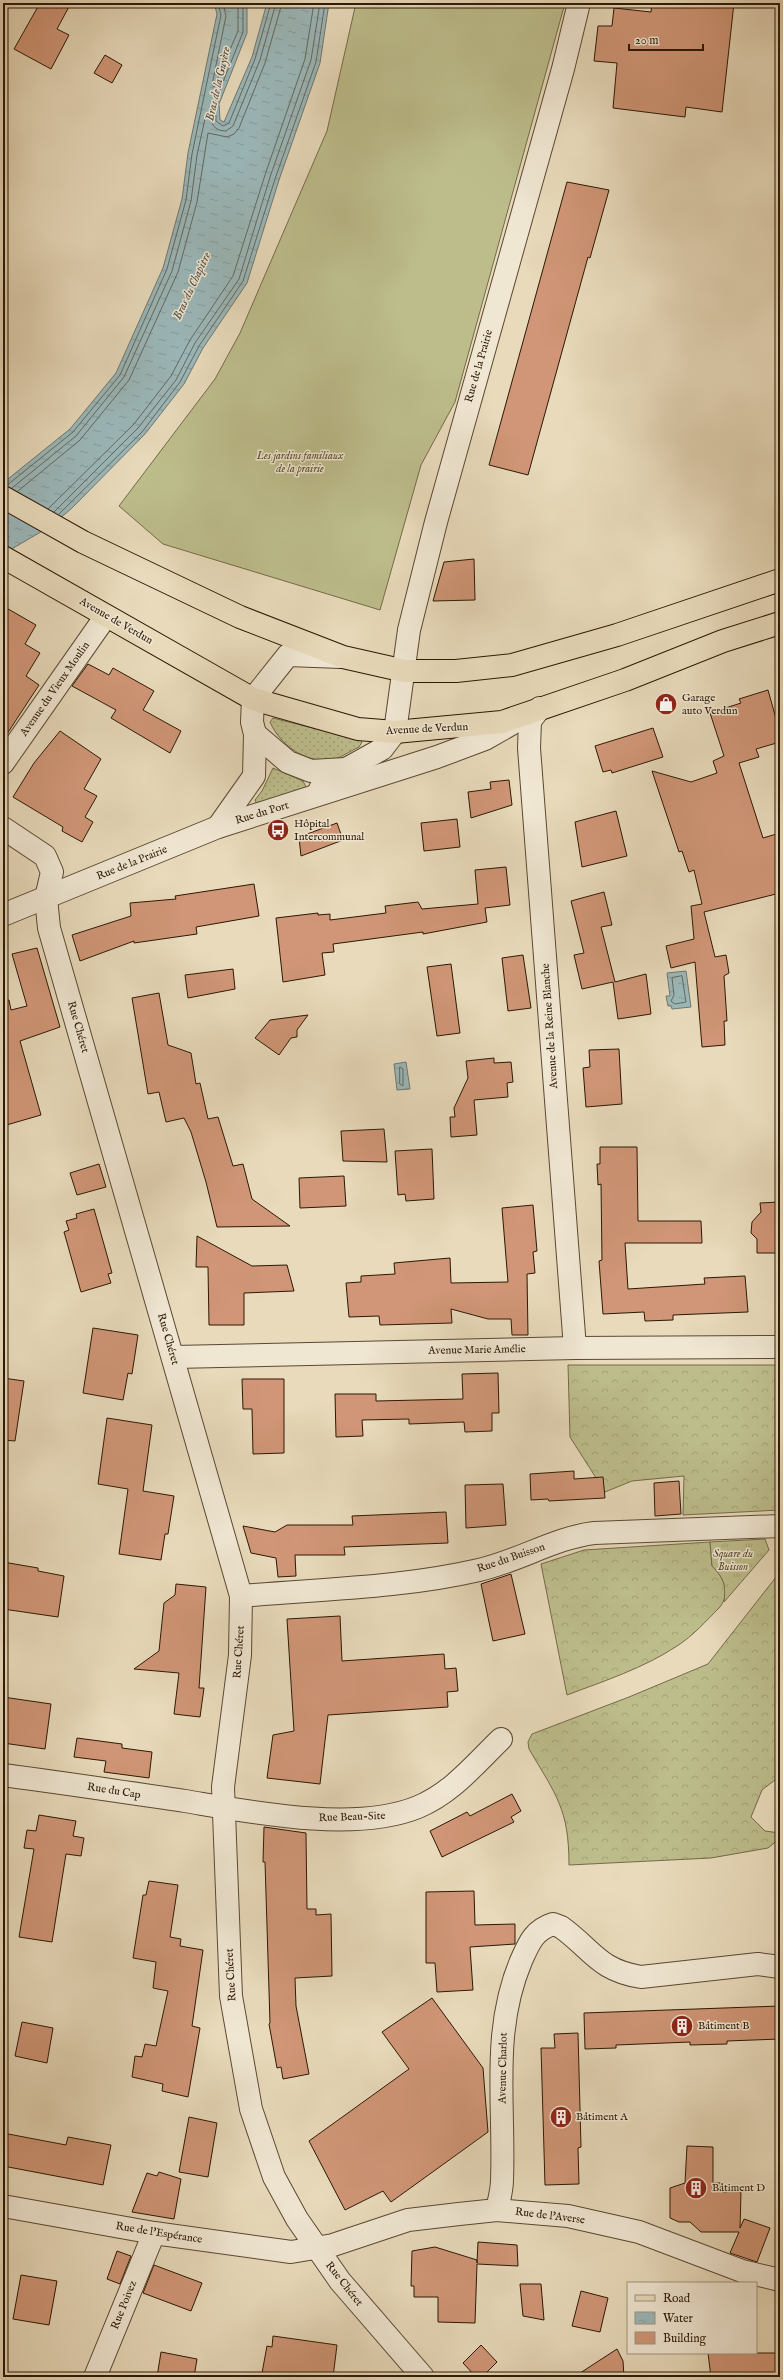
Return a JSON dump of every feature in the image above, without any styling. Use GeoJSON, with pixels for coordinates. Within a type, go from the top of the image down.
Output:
{"type":"FeatureCollection","features":[{"type":"Feature","properties":{"kind":"main road"},"geometry":{"type":"LineString","coordinates":[[3,497],[83,542],[240,617],[343,657],[405,671],[456,671],[512,665],[616,636],[780,580]]}},
{"type":"Feature","properties":{"kind":"main road","name":"Avenue de Verdun"},"geometry":{"type":"LineString","coordinates":[[6,559],[253,699],[358,729],[395,732],[502,722],[625,680],[723,641],[780,622]]}},
{"type":"Feature","properties":{"kind":"street","name":"Rue de la Prairie"},"geometry":{"type":"LineString","coordinates":[[395,732],[405,671],[409,630],[436,522],[563,68],[578,3]]}},
{"type":"Feature","properties":{"kind":"street","name":"Avenue du Vieux Moulin"},"geometry":{"type":"LineString","coordinates":[[3,763],[106,616]]}},
{"type":"Feature","properties":{"kind":"street"},"geometry":{"type":"LineString","coordinates":[[218,827],[254,776],[255,734],[252,722],[253,699],[288,655],[343,657]]}},
{"type":"Feature","properties":{"kind":"street","name":"Rue du Port"},"geometry":{"type":"LineString","coordinates":[[218,827],[306,800],[484,740],[540,708]]}},
{"type":"Feature","properties":{"kind":"street","name":"Avenue de la Reine Blanche"},"geometry":{"type":"LineString","coordinates":[[540,708],[530,722],[529,748],[575,1348]]}},
{"type":"Feature","properties":{"kind":"street"},"geometry":{"type":"LineString","coordinates":[[306,800],[346,769],[382,749],[395,732]]}},
{"type":"Feature","properties":{"kind":"street"},"geometry":{"type":"LineString","coordinates":[[255,734],[288,762],[311,771],[346,769]]}},
{"type":"Feature","properties":{"kind":"street","name":"Rue de la Prairie"},"geometry":{"type":"LineString","coordinates":[[46,898],[218,827]]}},
{"type":"Feature","properties":{"kind":"street","name":"Rue Chéret"},"geometry":{"type":"LineString","coordinates":[[3,828],[45,856],[52,872],[46,898],[49,928],[174,1357],[241,1596],[240,1655],[223,1787],[231,1996],[251,2109],[274,2177],[297,2219],[340,2281],[407,2362],[423,2377]]}},
{"type":"Feature","properties":{"kind":"street"},"geometry":{"type":"LineString","coordinates":[[3,915],[46,898]]}},
{"type":"Feature","properties":{"kind":"street","name":"Avenue Marie Amélie"},"geometry":{"type":"LineString","coordinates":[[174,1357],[575,1348],[780,1347]]}},
{"type":"Feature","properties":{"kind":"street","name":"Rue du Buisson"},"geometry":{"type":"LineString","coordinates":[[241,1596],[421,1582],[481,1570],[577,1535],[594,1533],[780,1526]]}},
{"type":"Feature","properties":{"kind":"street","name":"Rue Beau-Site"},"geometry":{"type":"LineString","coordinates":[[224,1808],[322,1819],[386,1817],[417,1808],[442,1796],[501,1739]]}},
{"type":"Feature","properties":{"kind":"street","name":"Rue du Cap"},"geometry":{"type":"LineString","coordinates":[[3,1774],[224,1808]]}},
{"type":"Feature","properties":{"kind":"street","name":"Avenue Charlot"},"geometry":{"type":"LineString","coordinates":[[497,2210],[502,2182],[502,2038],[512,1984],[530,1941],[540,1930],[553,1924],[561,1927],[606,1966],[622,1974],[641,1977],[758,1964],[780,1967]]}},
{"type":"Feature","properties":{"kind":"street","name":"Rue de l'Espérance"},"geometry":{"type":"LineString","coordinates":[[3,2206],[154,2233],[291,2252],[316,2248]]}},
{"type":"Feature","properties":{"kind":"street","name":"Rue de l'Averse"},"geometry":{"type":"LineString","coordinates":[[316,2248],[333,2245],[408,2220],[497,2210],[568,2216],[639,2232],[742,2271],[780,2280]]}},
{"type":"Feature","properties":{"kind":"street","name":"Rue Poivez"},"geometry":{"type":"LineString","coordinates":[[95,2377],[154,2233]]}},
{"type":"Feature","properties":{"kind":"green space","name":"Les jardins familiaux de la prairie"},"geometry":{"type":"Polygon","coordinates":[[[356,3],[565,3],[455,402],[421,465],[380,610],[163,544],[119,506],[215,379],[240,333],[327,131],[356,3]]]}},
{"type":"Feature","properties":{"kind":"green space"},"geometry":{"type":"Polygon","coordinates":[[[273,718],[360,740],[362,742],[359,747],[335,759],[312,759],[294,751],[280,738],[270,722],[273,718]]]}},
{"type":"Feature","properties":{"kind":"green space"},"geometry":{"type":"Polygon","coordinates":[[[273,768],[303,781],[306,787],[257,805],[255,800],[262,791],[273,768]]]}},
{"type":"Feature","properties":{"kind":"green space"},"geometry":{"type":"Polygon","coordinates":[[[568,1365],[780,1365],[780,1510],[683,1515],[684,1476],[632,1481],[605,1492],[570,1437],[568,1365]]]}},
{"type":"Feature","properties":{"kind":"green space","name":"Square du Buisson"},"geometry":{"type":"Polygon","coordinates":[[[765,1539],[769,1550],[724,1602],[724,1586],[722,1578],[712,1566],[710,1542],[765,1539]]]}},
{"type":"Feature","properties":{"kind":"green space"},"geometry":{"type":"Polygon","coordinates":[[[710,1542],[712,1566],[720,1575],[725,1585],[725,1596],[720,1607],[688,1638],[664,1654],[624,1674],[567,1695],[541,1564],[584,1550],[710,1542]]]}},
{"type":"Feature","properties":{"kind":"green space"},"geometry":{"type":"Polygon","coordinates":[[[780,1572],[780,1776],[762,1790],[751,1817],[765,1831],[780,1833],[780,1838],[768,1848],[711,1858],[569,1865],[567,1830],[554,1791],[529,1749],[528,1742],[532,1734],[629,1697],[708,1664],[780,1572]]]}},
{"type":"Feature","properties":{"kind":"water"},"geometry":{"type":"Polygon","coordinates":[[[214,3],[247,4],[247,33],[219,104],[220,120],[224,122],[252,57],[267,3],[329,3],[320,63],[279,180],[247,283],[203,348],[184,384],[145,434],[72,508],[51,526],[3,554],[3,483],[70,429],[116,373],[163,268],[182,199],[188,153],[217,14],[214,3]]]}},
{"type":"Feature","properties":{"kind":"water"},"geometry":{"type":"Polygon","coordinates":[[[686,971],[691,1007],[672,1009],[671,1006],[668,1006],[666,996],[670,996],[667,973],[686,971]]]}},
{"type":"Feature","properties":{"kind":"water"},"geometry":{"type":"Polygon","coordinates":[[[406,1062],[410,1089],[397,1090],[394,1064],[406,1062]]]}},
{"type":"Feature","properties":{"kind":"building"},"geometry":{"type":"Polygon","coordinates":[[[40,3],[71,3],[57,29],[69,35],[51,69],[14,49],[40,3]]]}},
{"type":"Feature","properties":{"kind":"building"},"geometry":{"type":"Polygon","coordinates":[[[652,3],[734,3],[722,112],[686,107],[685,117],[613,108],[617,63],[594,61],[598,26],[612,26],[614,8],[651,12],[652,3]]]}},
{"type":"Feature","properties":{"kind":"building"},"geometry":{"type":"Polygon","coordinates":[[[105,55],[122,65],[112,83],[94,73],[105,55]]]}},
{"type":"Feature","properties":{"kind":"building"},"geometry":{"type":"Polygon","coordinates":[[[567,182],[609,190],[590,258],[588,257],[528,475],[489,465],[567,182]]]}},
{"type":"Feature","properties":{"kind":"building"},"geometry":{"type":"Polygon","coordinates":[[[474,559],[475,600],[433,601],[444,562],[474,559]]]}},
{"type":"Feature","properties":{"kind":"building"},"geometry":{"type":"Polygon","coordinates":[[[3,606],[36,625],[25,644],[40,653],[26,676],[39,685],[3,740],[3,606]]]}},
{"type":"Feature","properties":{"kind":"building"},"geometry":{"type":"Polygon","coordinates":[[[88,664],[109,675],[113,668],[154,691],[143,710],[181,731],[170,753],[111,718],[116,710],[72,686],[88,664]]]}},
{"type":"Feature","properties":{"kind":"building"},"geometry":{"type":"Polygon","coordinates":[[[768,690],[780,733],[780,742],[756,749],[759,757],[739,763],[763,838],[780,833],[780,893],[704,912],[715,957],[726,955],[729,973],[724,976],[727,1021],[724,1021],[725,1045],[702,1047],[695,962],[671,968],[666,946],[694,939],[691,906],[702,904],[694,870],[689,872],[682,851],[679,852],[652,771],[691,782],[717,773],[713,761],[724,756],[710,713],[741,703],[739,699],[768,690]]]}},
{"type":"Feature","properties":{"kind":"building"},"geometry":{"type":"Polygon","coordinates":[[[653,728],[663,757],[612,773],[611,770],[603,772],[595,746],[653,728]]]}},
{"type":"Feature","properties":{"kind":"building"},"geometry":{"type":"Polygon","coordinates":[[[60,731],[101,759],[84,789],[97,796],[85,817],[93,822],[82,842],[62,831],[63,827],[13,797],[34,763],[60,731]]]}},
{"type":"Feature","properties":{"kind":"building"},"geometry":{"type":"Polygon","coordinates":[[[509,780],[512,805],[471,818],[468,792],[491,789],[490,782],[509,780]]]}},
{"type":"Feature","properties":{"kind":"building"},"geometry":{"type":"Polygon","coordinates":[[[616,811],[627,856],[582,867],[575,822],[616,811]]]}},
{"type":"Feature","properties":{"kind":"building"},"geometry":{"type":"Polygon","coordinates":[[[457,819],[460,847],[424,851],[421,823],[457,819]]]}},
{"type":"Feature","properties":{"kind":"building"},"geometry":{"type":"Polygon","coordinates":[[[337,823],[343,840],[301,856],[299,837],[337,823]]]}},
{"type":"Feature","properties":{"kind":"building"},"geometry":{"type":"Polygon","coordinates":[[[506,867],[510,905],[485,908],[487,922],[423,934],[423,932],[333,944],[334,952],[322,953],[325,975],[283,982],[276,918],[318,913],[318,915],[330,914],[330,920],[386,913],[385,906],[418,902],[422,909],[478,904],[475,870],[506,867]]]}},
{"type":"Feature","properties":{"kind":"building"},"geometry":{"type":"Polygon","coordinates":[[[254,884],[259,916],[196,927],[197,934],[134,943],[134,941],[80,961],[72,935],[131,916],[130,903],[176,899],[175,896],[254,884]]]}},
{"type":"Feature","properties":{"kind":"building"},"geometry":{"type":"Polygon","coordinates":[[[604,892],[612,925],[601,927],[615,982],[646,974],[651,1014],[618,1019],[613,982],[582,989],[574,955],[584,953],[571,901],[604,892]]]}},
{"type":"Feature","properties":{"kind":"building"},"geometry":{"type":"Polygon","coordinates":[[[37,948],[60,1027],[20,1041],[41,1115],[3,1126],[3,1001],[9,1000],[11,1010],[27,1006],[12,954],[37,948]]]}},
{"type":"Feature","properties":{"kind":"building"},"geometry":{"type":"Polygon","coordinates":[[[523,955],[531,1008],[508,1011],[502,958],[523,955]]]}},
{"type":"Feature","properties":{"kind":"building"},"geometry":{"type":"Polygon","coordinates":[[[451,964],[460,1033],[437,1036],[427,967],[451,964]]]}},
{"type":"Feature","properties":{"kind":"building"},"geometry":{"type":"Polygon","coordinates":[[[233,969],[235,989],[188,998],[185,975],[233,969]]]}},
{"type":"Feature","properties":{"kind":"building"},"geometry":{"type":"Polygon","coordinates":[[[159,993],[168,1045],[191,1053],[196,1084],[200,1083],[208,1119],[218,1117],[233,1166],[243,1164],[252,1199],[290,1226],[217,1227],[206,1182],[191,1132],[184,1118],[166,1122],[159,1092],[148,1094],[132,998],[159,993]]]}},
{"type":"Feature","properties":{"kind":"building"},"geometry":{"type":"Polygon","coordinates":[[[308,1015],[297,1030],[297,1037],[291,1038],[279,1055],[255,1038],[270,1020],[308,1015]]]}},
{"type":"Feature","properties":{"kind":"building"},"geometry":{"type":"Polygon","coordinates":[[[619,1049],[622,1104],[586,1107],[583,1068],[590,1067],[589,1050],[619,1049]]]}},
{"type":"Feature","properties":{"kind":"building"},"geometry":{"type":"Polygon","coordinates":[[[494,1058],[494,1063],[511,1062],[513,1082],[507,1083],[508,1097],[474,1100],[477,1135],[451,1137],[450,1117],[455,1117],[454,1108],[468,1078],[466,1061],[494,1058]]]}},
{"type":"Feature","properties":{"kind":"building"},"geometry":{"type":"Polygon","coordinates":[[[384,1129],[387,1162],[343,1161],[341,1131],[384,1129]]]}},
{"type":"Feature","properties":{"kind":"building"},"geometry":{"type":"Polygon","coordinates":[[[600,1147],[637,1147],[638,1221],[701,1221],[702,1243],[625,1243],[628,1289],[705,1284],[704,1278],[745,1276],[748,1312],[673,1315],[673,1320],[645,1321],[644,1312],[603,1314],[599,1261],[602,1260],[601,1184],[598,1185],[597,1164],[600,1164],[600,1147]]]}},
{"type":"Feature","properties":{"kind":"building"},"geometry":{"type":"Polygon","coordinates":[[[432,1149],[434,1199],[406,1201],[405,1194],[398,1195],[395,1151],[432,1149]]]}},
{"type":"Feature","properties":{"kind":"building"},"geometry":{"type":"Polygon","coordinates":[[[99,1164],[106,1187],[77,1195],[70,1173],[99,1164]]]}},
{"type":"Feature","properties":{"kind":"building"},"geometry":{"type":"Polygon","coordinates":[[[344,1176],[346,1206],[300,1208],[299,1178],[344,1176]]]}},
{"type":"Feature","properties":{"kind":"building"},"geometry":{"type":"Polygon","coordinates":[[[780,1202],[780,1253],[757,1253],[757,1239],[751,1233],[752,1222],[761,1212],[760,1203],[780,1202]]]}},
{"type":"Feature","properties":{"kind":"building"},"geometry":{"type":"Polygon","coordinates":[[[533,1205],[537,1251],[533,1252],[535,1273],[527,1274],[528,1335],[512,1335],[511,1319],[488,1319],[451,1309],[452,1323],[380,1325],[379,1316],[349,1317],[346,1283],[361,1282],[361,1276],[395,1274],[394,1263],[450,1258],[451,1283],[508,1282],[502,1208],[533,1205]]]}},
{"type":"Feature","properties":{"kind":"building"},"geometry":{"type":"Polygon","coordinates":[[[94,1209],[112,1273],[108,1274],[111,1283],[81,1292],[64,1232],[69,1230],[66,1221],[77,1218],[76,1214],[94,1209]]]}},
{"type":"Feature","properties":{"kind":"building"},"geometry":{"type":"Polygon","coordinates":[[[197,1236],[252,1266],[287,1265],[294,1291],[244,1293],[244,1325],[209,1325],[208,1267],[196,1267],[197,1236]]]}},
{"type":"Feature","properties":{"kind":"building"},"geometry":{"type":"Polygon","coordinates":[[[93,1328],[138,1335],[132,1374],[128,1373],[123,1400],[83,1393],[93,1328]]]}},
{"type":"Feature","properties":{"kind":"building"},"geometry":{"type":"Polygon","coordinates":[[[498,1373],[499,1413],[492,1413],[492,1431],[465,1432],[464,1422],[409,1424],[409,1419],[362,1420],[363,1436],[336,1437],[335,1394],[376,1394],[376,1401],[463,1399],[462,1374],[498,1373]]]}},
{"type":"Feature","properties":{"kind":"building"},"geometry":{"type":"Polygon","coordinates":[[[3,1378],[24,1381],[15,1441],[3,1440],[3,1378]]]}},
{"type":"Feature","properties":{"kind":"building"},"geometry":{"type":"Polygon","coordinates":[[[242,1379],[284,1379],[284,1453],[253,1454],[252,1409],[243,1409],[242,1379]]]}},
{"type":"Feature","properties":{"kind":"building"},"geometry":{"type":"Polygon","coordinates":[[[107,1418],[152,1425],[143,1491],[174,1496],[168,1534],[165,1534],[161,1560],[119,1554],[128,1489],[98,1484],[107,1418]]]}},
{"type":"Feature","properties":{"kind":"building"},"geometry":{"type":"Polygon","coordinates":[[[574,1471],[574,1479],[603,1477],[605,1498],[549,1501],[548,1499],[531,1500],[530,1474],[574,1471]]]}},
{"type":"Feature","properties":{"kind":"building"},"geometry":{"type":"Polygon","coordinates":[[[679,1481],[681,1514],[655,1516],[654,1483],[679,1481]]]}},
{"type":"Feature","properties":{"kind":"building"},"geometry":{"type":"Polygon","coordinates":[[[503,1484],[506,1525],[466,1528],[465,1485],[503,1484]]]}},
{"type":"Feature","properties":{"kind":"building"},"geometry":{"type":"Polygon","coordinates":[[[446,1512],[448,1543],[344,1547],[345,1555],[295,1555],[296,1576],[278,1577],[276,1558],[251,1553],[243,1526],[275,1532],[287,1525],[353,1525],[352,1516],[446,1512]]]}},
{"type":"Feature","properties":{"kind":"building"},"geometry":{"type":"Polygon","coordinates":[[[3,1562],[38,1568],[38,1571],[64,1576],[58,1617],[3,1609],[3,1562]]]}},
{"type":"Feature","properties":{"kind":"building"},"geometry":{"type":"Polygon","coordinates":[[[511,1574],[525,1634],[493,1641],[481,1584],[511,1574]]]}},
{"type":"Feature","properties":{"kind":"building"},"geometry":{"type":"Polygon","coordinates":[[[176,1584],[206,1587],[199,1688],[204,1688],[200,1717],[174,1714],[179,1673],[134,1669],[159,1651],[164,1603],[175,1595],[176,1584]]]}},
{"type":"Feature","properties":{"kind":"building"},"geometry":{"type":"Polygon","coordinates":[[[340,1616],[342,1661],[444,1654],[445,1669],[456,1668],[458,1691],[447,1692],[448,1707],[328,1715],[320,1784],[267,1778],[273,1735],[294,1731],[287,1619],[340,1616]]]}},
{"type":"Feature","properties":{"kind":"building"},"geometry":{"type":"Polygon","coordinates":[[[3,1697],[51,1704],[45,1749],[3,1743],[3,1697]]]}},
{"type":"Feature","properties":{"kind":"building"},"geometry":{"type":"Polygon","coordinates":[[[77,1738],[122,1744],[122,1748],[152,1752],[149,1778],[104,1772],[106,1761],[74,1757],[77,1738]]]}},
{"type":"Feature","properties":{"kind":"building"},"geometry":{"type":"Polygon","coordinates":[[[512,1794],[521,1811],[511,1817],[514,1822],[442,1857],[430,1831],[467,1812],[470,1816],[512,1794]]]}},
{"type":"Feature","properties":{"kind":"building"},"geometry":{"type":"Polygon","coordinates":[[[39,1815],[76,1821],[73,1836],[84,1838],[81,1856],[66,1854],[52,1942],[19,1937],[34,1849],[24,1848],[27,1830],[36,1831],[39,1815]]]}},
{"type":"Feature","properties":{"kind":"building"},"geometry":{"type":"Polygon","coordinates":[[[264,1827],[306,1833],[307,1909],[316,1909],[316,1915],[331,1914],[332,1976],[295,1978],[296,2006],[309,2074],[283,2079],[281,2067],[277,2068],[269,2024],[265,1862],[263,1862],[264,1827]]]}},
{"type":"Feature","properties":{"kind":"building"},"geometry":{"type":"Polygon","coordinates":[[[149,1881],[178,1885],[170,1937],[181,1939],[180,1946],[203,1950],[192,2026],[200,2028],[188,2097],[162,2091],[163,2084],[132,2077],[135,2056],[142,2057],[145,2044],[156,2046],[168,1991],[153,1988],[156,1962],[133,1958],[143,1895],[146,1895],[149,1881]]]}},
{"type":"Feature","properties":{"kind":"building"},"geometry":{"type":"Polygon","coordinates":[[[474,1891],[475,1925],[515,1924],[515,1944],[470,1947],[473,1990],[437,1992],[435,1963],[426,1963],[426,1892],[474,1891]]]}},
{"type":"Feature","properties":{"kind":"building"},"geometry":{"type":"Polygon","coordinates":[[[432,1998],[483,2068],[488,2132],[391,2202],[383,2191],[345,2210],[309,2141],[409,2069],[382,2032],[432,1998]]]}},
{"type":"Feature","properties":{"kind":"building","name":"Bâtiment B"},"geometry":{"type":"Polygon","coordinates":[[[780,2006],[780,2039],[727,2041],[727,2044],[690,2045],[690,2042],[616,2045],[616,2048],[585,2049],[584,2013],[780,2006]]]}},
{"type":"Feature","properties":{"kind":"building"},"geometry":{"type":"Polygon","coordinates":[[[22,2022],[53,2028],[47,2063],[15,2056],[22,2022]]]}},
{"type":"Feature","properties":{"kind":"building","name":"Bâtiment A"},"geometry":{"type":"Polygon","coordinates":[[[578,2033],[581,2147],[578,2148],[579,2184],[545,2185],[541,2048],[555,2048],[554,2034],[578,2033]]]}},
{"type":"Feature","properties":{"kind":"building"},"geometry":{"type":"Polygon","coordinates":[[[189,2117],[217,2123],[208,2177],[179,2172],[189,2117]]]}},
{"type":"Feature","properties":{"kind":"building"},"geometry":{"type":"Polygon","coordinates":[[[3,2133],[66,2145],[68,2137],[111,2145],[103,2185],[3,2166],[3,2133]]]}},
{"type":"Feature","properties":{"kind":"building","name":"Bâtiment D"},"geometry":{"type":"Polygon","coordinates":[[[687,2146],[713,2147],[713,2183],[722,2183],[722,2192],[741,2192],[740,2228],[744,2219],[770,2228],[757,2262],[730,2253],[739,2232],[701,2232],[690,2222],[679,2222],[670,2218],[670,2188],[685,2183],[687,2146]]]}},
{"type":"Feature","properties":{"kind":"building"},"geometry":{"type":"Polygon","coordinates":[[[159,2172],[181,2179],[174,2219],[132,2212],[147,2173],[157,2176],[159,2172]]]}},
{"type":"Feature","properties":{"kind":"building"},"geometry":{"type":"Polygon","coordinates":[[[478,2242],[517,2245],[518,2266],[477,2264],[475,2323],[438,2322],[438,2297],[414,2297],[414,2286],[411,2286],[412,2251],[435,2247],[477,2260],[477,2263],[478,2242]]]}},
{"type":"Feature","properties":{"kind":"building"},"geometry":{"type":"Polygon","coordinates":[[[117,2251],[131,2256],[120,2284],[107,2279],[117,2251]]]}},
{"type":"Feature","properties":{"kind":"building"},"geometry":{"type":"Polygon","coordinates":[[[154,2265],[202,2283],[191,2311],[143,2293],[154,2265]]]}},
{"type":"Feature","properties":{"kind":"building"},"geometry":{"type":"Polygon","coordinates":[[[21,2275],[57,2281],[49,2325],[13,2319],[21,2275]]]}},
{"type":"Feature","properties":{"kind":"building"},"geometry":{"type":"Polygon","coordinates":[[[520,2284],[541,2284],[544,2320],[523,2316],[520,2284]]]}},
{"type":"Feature","properties":{"kind":"building"},"geometry":{"type":"Polygon","coordinates":[[[581,2291],[608,2298],[600,2332],[572,2326],[581,2291]]]}},
{"type":"Feature","properties":{"kind":"building"},"geometry":{"type":"Polygon","coordinates":[[[273,2336],[337,2345],[333,2377],[287,2377],[262,2373],[267,2346],[272,2347],[273,2336]]]}},
{"type":"Feature","properties":{"kind":"building"},"geometry":{"type":"Polygon","coordinates":[[[481,2345],[497,2362],[482,2377],[476,2377],[463,2363],[481,2345]]]}},
{"type":"Feature","properties":{"kind":"building"},"geometry":{"type":"Polygon","coordinates":[[[617,2349],[623,2361],[624,2377],[574,2377],[617,2349]]]}},
{"type":"Feature","properties":{"kind":"building"},"geometry":{"type":"Polygon","coordinates":[[[161,2352],[197,2359],[194,2377],[157,2377],[161,2352]]]}},
{"type":"Feature","properties":{"kind":"building"},"geometry":{"type":"Polygon","coordinates":[[[780,2353],[780,2377],[711,2377],[708,2354],[780,2353]]]}},
{"type":"Feature","properties":{"kind":"place","name":"Garage auto Verdun"},"geometry":{"type":"Point","coordinates":[666,704]}},
{"type":"Feature","properties":{"kind":"place","name":"Hôpital Intercommunal"},"geometry":{"type":"Point","coordinates":[278,830]}},
{"type":"Feature","properties":{"kind":"place","name":"Bâtiment B"},"geometry":{"type":"Point","coordinates":[682,2026]}},
{"type":"Feature","properties":{"kind":"place","name":"Bâtiment A"},"geometry":{"type":"Point","coordinates":[561,2117]}},
{"type":"Feature","properties":{"kind":"place","name":"Bâtiment D"},"geometry":{"type":"Point","coordinates":[696,2188]}},
{"type":"Feature","properties":{"kind":"water label","name":"Bras de la Guyère"},"geometry":{"type":"Point","coordinates":[218,84]}},
{"type":"Feature","properties":{"kind":"water label","name":"Bras du Chapitre"},"geometry":{"type":"Point","coordinates":[192,286]}}]}
